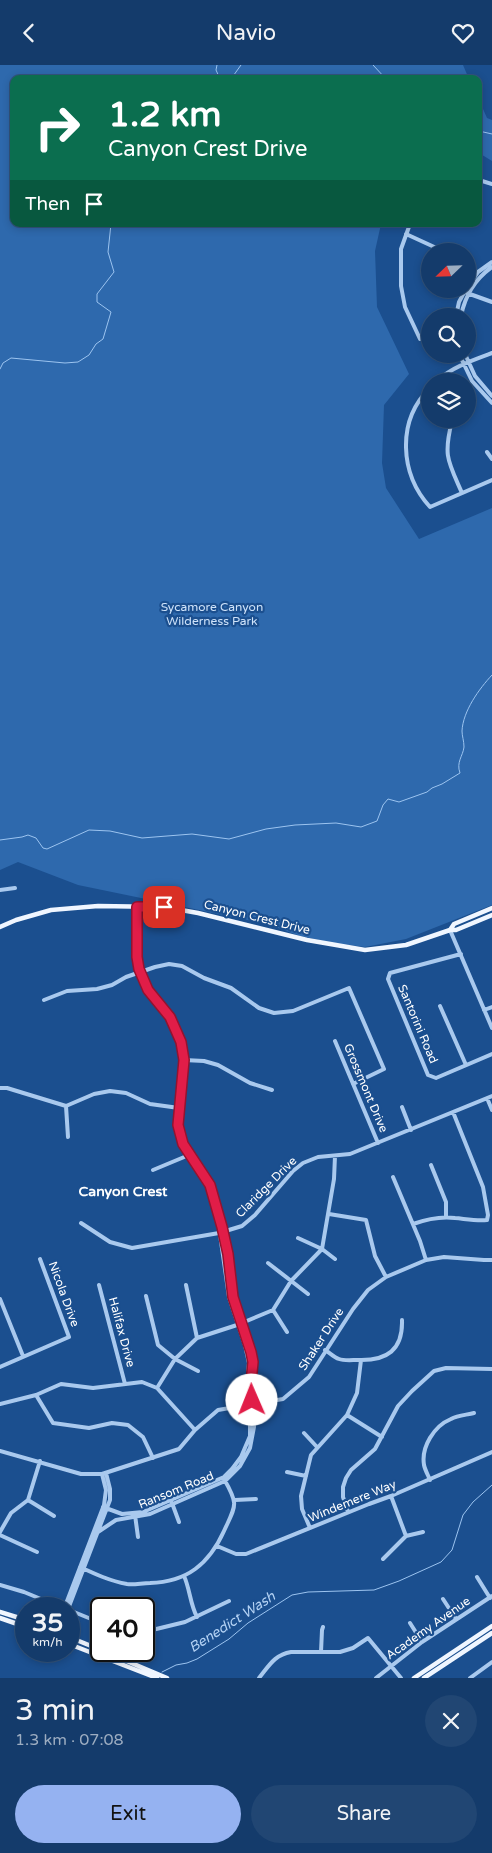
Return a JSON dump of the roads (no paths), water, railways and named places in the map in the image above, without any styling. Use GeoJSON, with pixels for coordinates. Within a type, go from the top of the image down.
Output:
{"type":"FeatureCollection","features":[{"type":"Feature","properties":{"kind":"main road","name":"Canyon Crest Drive"},"geometry":{"type":"LineString","coordinates":[[0,927],[16,919],[51,910],[98,906],[164,907],[198,913],[307,940],[365,950],[406,945],[450,930],[456,930],[492,915]]}},
{"type":"Feature","properties":{"kind":"main road","name":"Canyon Crest Drive"},"geometry":{"type":"LineString","coordinates":[[450,930],[454,925],[492,909]]}},
{"type":"Feature","properties":{"kind":"main road"},"geometry":{"type":"LineString","coordinates":[[0,1611],[15,1616]]}},
{"type":"Feature","properties":{"kind":"main road"},"geometry":{"type":"LineString","coordinates":[[0,1618],[15,1623]]}},
{"type":"Feature","properties":{"kind":"main road"},"geometry":{"type":"LineString","coordinates":[[414,1678],[492,1626]]}},
{"type":"Feature","properties":{"kind":"main road"},"geometry":{"type":"LineString","coordinates":[[424,1678],[492,1633]]}},
{"type":"Feature","properties":{"kind":"main road"},"geometry":{"type":"LineString","coordinates":[[80,1648],[157,1678]]}},
{"type":"Feature","properties":{"kind":"main road"},"geometry":{"type":"LineString","coordinates":[[128,1662],[167,1678]]}},
{"type":"Feature","properties":{"kind":"street"},"geometry":{"type":"LineString","coordinates":[[409,227],[401,249],[401,286],[405,307],[421,339]]}},
{"type":"Feature","properties":{"kind":"street"},"geometry":{"type":"LineString","coordinates":[[406,234],[426,243]]}},
{"type":"Feature","properties":{"kind":"street"},"geometry":{"type":"LineString","coordinates":[[476,275],[492,262]]}},
{"type":"Feature","properties":{"kind":"street"},"geometry":{"type":"LineString","coordinates":[[476,281],[492,267]]}},
{"type":"Feature","properties":{"kind":"street"},"geometry":{"type":"LineString","coordinates":[[476,294],[492,302]]}},
{"type":"Feature","properties":{"kind":"street"},"geometry":{"type":"LineString","coordinates":[[476,359],[492,353]]}},
{"type":"Feature","properties":{"kind":"street"},"geometry":{"type":"LineString","coordinates":[[448,373],[466,363]]}},
{"type":"Feature","properties":{"kind":"street"},"geometry":{"type":"LineString","coordinates":[[466,363],[492,395]]}},
{"type":"Feature","properties":{"kind":"street"},"geometry":{"type":"LineString","coordinates":[[466,363],[472,381],[492,403]]}},
{"type":"Feature","properties":{"kind":"street"},"geometry":{"type":"LineString","coordinates":[[421,400],[411,416],[405,449],[410,477],[421,497],[430,507],[492,480]]}},
{"type":"Feature","properties":{"kind":"street"},"geometry":{"type":"LineString","coordinates":[[450,428],[447,440],[447,457],[462,493]]}},
{"type":"Feature","properties":{"kind":"street"},"geometry":{"type":"LineString","coordinates":[[487,451],[492,459]]}},
{"type":"Feature","properties":{"kind":"street"},"geometry":{"type":"LineString","coordinates":[[0,890],[15,888]]}},
{"type":"Feature","properties":{"kind":"street","name":"Ransom Road"},"geometry":{"type":"LineString","coordinates":[[104,1512],[135,1515],[150,1514],[224,1479],[240,1466],[252,1445],[254,1427],[247,1383],[249,1368],[247,1353],[229,1297],[215,1200],[210,1185],[183,1144],[178,1125],[184,1060],[181,1042],[175,1025],[148,990],[140,973],[137,957],[137,907]]}},
{"type":"Feature","properties":{"kind":"street"},"geometry":{"type":"LineString","coordinates":[[450,930],[492,1028]]}},
{"type":"Feature","properties":{"kind":"street","name":"Santorini Road"},"geometry":{"type":"LineString","coordinates":[[461,954],[390,973],[388,976],[428,1075],[436,1078],[466,1065]]}},
{"type":"Feature","properties":{"kind":"street"},"geometry":{"type":"LineString","coordinates":[[44,1000],[67,991],[97,989],[112,985],[165,964],[182,966],[204,978],[233,989],[259,1008],[276,1013],[294,1011],[349,989],[384,1069],[353,1084]]}},
{"type":"Feature","properties":{"kind":"street"},"geometry":{"type":"LineString","coordinates":[[440,1006],[466,1065],[492,1054]]}},
{"type":"Feature","properties":{"kind":"street"},"geometry":{"type":"LineString","coordinates":[[484,1010],[492,1007]]}},
{"type":"Feature","properties":{"kind":"street","name":"Grossmont Drive"},"geometry":{"type":"LineString","coordinates":[[334,1041],[378,1143]]}},
{"type":"Feature","properties":{"kind":"street"},"geometry":{"type":"LineString","coordinates":[[184,1060],[214,1063],[226,1068],[253,1085],[272,1091]]}},
{"type":"Feature","properties":{"kind":"street"},"geometry":{"type":"LineString","coordinates":[[0,1088],[7,1088],[66,1106],[94,1094],[110,1091],[126,1093],[150,1104],[179,1108]]}},
{"type":"Feature","properties":{"kind":"street","name":"Claridge Drive"},"geometry":{"type":"LineString","coordinates":[[81,1223],[110,1243],[132,1248],[221,1232],[242,1226],[255,1215],[293,1171],[303,1163],[318,1157],[350,1154],[492,1096]]}},
{"type":"Feature","properties":{"kind":"street"},"geometry":{"type":"LineString","coordinates":[[487,1098],[492,1110]]}},
{"type":"Feature","properties":{"kind":"street"},"geometry":{"type":"LineString","coordinates":[[66,1106],[68,1137]]}},
{"type":"Feature","properties":{"kind":"street"},"geometry":{"type":"LineString","coordinates":[[402,1107],[411,1130]]}},
{"type":"Feature","properties":{"kind":"street"},"geometry":{"type":"LineString","coordinates":[[413,1224],[428,1218],[446,1217],[478,1221],[487,1219],[483,1187],[452,1112]]}},
{"type":"Feature","properties":{"kind":"street"},"geometry":{"type":"LineString","coordinates":[[153,1170],[189,1155]]}},
{"type":"Feature","properties":{"kind":"street"},"geometry":{"type":"LineString","coordinates":[[157,1388],[175,1359],[197,1338],[274,1310],[291,1281],[322,1249],[329,1214],[335,1156]]}},
{"type":"Feature","properties":{"kind":"street"},"geometry":{"type":"LineString","coordinates":[[431,1165],[446,1202],[446,1217]]}},
{"type":"Feature","properties":{"kind":"street"},"geometry":{"type":"LineString","coordinates":[[393,1177],[426,1260]]}},
{"type":"Feature","properties":{"kind":"street"},"geometry":{"type":"LineString","coordinates":[[329,1214],[366,1220],[374,1256],[386,1277]]}},
{"type":"Feature","properties":{"kind":"street"},"geometry":{"type":"LineString","coordinates":[[298,1238],[322,1249],[335,1259]]}},
{"type":"Feature","properties":{"kind":"street","name":"Shaker Drive"},"geometry":{"type":"LineString","coordinates":[[0,1451],[81,1474],[104,1473],[179,1449],[196,1430],[218,1411],[283,1399],[309,1377],[353,1309],[368,1290],[386,1277],[426,1260],[444,1257],[492,1260]]}},
{"type":"Feature","properties":{"kind":"street","name":"Nicola Drive"},"geometry":{"type":"LineString","coordinates":[[23,1356],[69,1337],[40,1259]]}},
{"type":"Feature","properties":{"kind":"street"},"geometry":{"type":"LineString","coordinates":[[268,1263],[308,1294]]}},
{"type":"Feature","properties":{"kind":"street","name":"Halifax Drive"},"geometry":{"type":"LineString","coordinates":[[98,1285],[125,1384]]}},
{"type":"Feature","properties":{"kind":"street"},"geometry":{"type":"LineString","coordinates":[[186,1285],[197,1338]]}},
{"type":"Feature","properties":{"kind":"street"},"geometry":{"type":"LineString","coordinates":[[146,1296],[158,1345],[175,1359],[198,1371]]}},
{"type":"Feature","properties":{"kind":"street"},"geometry":{"type":"LineString","coordinates":[[0,1299],[23,1356],[0,1367]]}},
{"type":"Feature","properties":{"kind":"street"},"geometry":{"type":"LineString","coordinates":[[274,1310],[288,1332]]}},
{"type":"Feature","properties":{"kind":"street"},"geometry":{"type":"LineString","coordinates":[[325,1350],[340,1359],[372,1361],[381,1358],[396,1348],[400,1341],[403,1331],[402,1320]]}},
{"type":"Feature","properties":{"kind":"street"},"geometry":{"type":"LineString","coordinates":[[310,1528],[301,1503],[301,1496],[311,1455],[348,1415],[358,1393],[361,1360]]}},
{"type":"Feature","properties":{"kind":"street"},"geometry":{"type":"LineString","coordinates":[[348,1512],[342,1497],[342,1487],[346,1478],[351,1470],[375,1449],[398,1406],[426,1377],[434,1371],[446,1369],[492,1369]]}},
{"type":"Feature","properties":{"kind":"street"},"geometry":{"type":"LineString","coordinates":[[0,1404],[36,1395],[61,1384],[93,1388],[142,1382],[157,1388],[196,1430]]}},
{"type":"Feature","properties":{"kind":"street"},"geometry":{"type":"LineString","coordinates":[[36,1395],[53,1423],[89,1428],[112,1423],[128,1425],[143,1437],[153,1458]]}},
{"type":"Feature","properties":{"kind":"street"},"geometry":{"type":"LineString","coordinates":[[430,1480],[424,1466],[424,1454],[427,1443],[445,1421],[474,1413]]}},
{"type":"Feature","properties":{"kind":"street"},"geometry":{"type":"LineString","coordinates":[[348,1415],[382,1437]]}},
{"type":"Feature","properties":{"kind":"street"},"geometry":{"type":"LineString","coordinates":[[304,1433],[317,1447]]}},
{"type":"Feature","properties":{"kind":"street","name":"Windemere Way"},"geometry":{"type":"LineString","coordinates":[[217,1546],[236,1554],[246,1554],[430,1480],[492,1452]]}},
{"type":"Feature","properties":{"kind":"street"},"geometry":{"type":"LineString","coordinates":[[37,1552],[0,1533],[11,1513],[28,1500],[40,1461]]}},
{"type":"Feature","properties":{"kind":"street"},"geometry":{"type":"LineString","coordinates":[[286,1472],[306,1476]]}},
{"type":"Feature","properties":{"kind":"street"},"geometry":{"type":"LineString","coordinates":[[82,1568],[98,1532],[104,1512],[106,1490],[104,1473]]}},
{"type":"Feature","properties":{"kind":"street"},"geometry":{"type":"LineString","coordinates":[[82,1568],[102,1577],[128,1584],[160,1583],[184,1576],[203,1563],[217,1546],[232,1514],[235,1500],[224,1479]]}},
{"type":"Feature","properties":{"kind":"street"},"geometry":{"type":"LineString","coordinates":[[391,1496],[406,1535]]}},
{"type":"Feature","properties":{"kind":"street"},"geometry":{"type":"LineString","coordinates":[[235,1500],[256,1499]]}},
{"type":"Feature","properties":{"kind":"street"},"geometry":{"type":"LineString","coordinates":[[28,1500],[54,1516]]}},
{"type":"Feature","properties":{"kind":"street"},"geometry":{"type":"LineString","coordinates":[[172,1502],[179,1522]]}},
{"type":"Feature","properties":{"kind":"street"},"geometry":{"type":"LineString","coordinates":[[104,1512],[110,1523]]}},
{"type":"Feature","properties":{"kind":"street"},"geometry":{"type":"LineString","coordinates":[[71,1597],[104,1512]]}},
{"type":"Feature","properties":{"kind":"street"},"geometry":{"type":"LineString","coordinates":[[135,1515],[138,1537]]}},
{"type":"Feature","properties":{"kind":"street","name":"Ransom Road"},"geometry":{"type":"LineString","coordinates":[[98,1532],[110,1523],[135,1515]]}},
{"type":"Feature","properties":{"kind":"street"},"geometry":{"type":"LineString","coordinates":[[383,1559],[406,1535],[423,1532]]}},
{"type":"Feature","properties":{"kind":"street"},"geometry":{"type":"LineString","coordinates":[[184,1576],[197,1617]]}},
{"type":"Feature","properties":{"kind":"street"},"geometry":{"type":"LineString","coordinates":[[477,1577],[491,1597]]}},
{"type":"Feature","properties":{"kind":"street"},"geometry":{"type":"LineString","coordinates":[[0,1585],[36,1597]]}},
{"type":"Feature","properties":{"kind":"street","name":"Academy Avenue"},"geometry":{"type":"LineString","coordinates":[[376,1678],[422,1642],[491,1597]]}},
{"type":"Feature","properties":{"kind":"street"},"geometry":{"type":"LineString","coordinates":[[443,1599],[456,1619]]}},
{"type":"Feature","properties":{"kind":"street"},"geometry":{"type":"LineString","coordinates":[[155,1631],[197,1617],[229,1601]]}},
{"type":"Feature","properties":{"kind":"street"},"geometry":{"type":"LineString","coordinates":[[410,1623],[422,1642]]}},
{"type":"Feature","properties":{"kind":"street"},"geometry":{"type":"LineString","coordinates":[[321,1651],[322,1630],[324,1627]]}},
{"type":"Feature","properties":{"kind":"street"},"geometry":{"type":"LineString","coordinates":[[259,1678],[268,1665],[283,1653],[321,1651],[340,1653],[368,1638],[401,1678]]}},
{"type":"Feature","properties":{"kind":"street"},"geometry":{"type":"LineString","coordinates":[[470,1678],[492,1663]]}},
{"type":"Feature","properties":{"kind":"waterway"},"geometry":{"type":"LineString","coordinates":[[217,65],[216,70],[218,75]]}},
{"type":"Feature","properties":{"kind":"waterway"},"geometry":{"type":"LineString","coordinates":[[234,75],[241,65]]}},
{"type":"Feature","properties":{"kind":"waterway"},"geometry":{"type":"LineString","coordinates":[[373,65],[382,75]]}},
{"type":"Feature","properties":{"kind":"waterway"},"geometry":{"type":"LineString","coordinates":[[482,132],[492,134]]}},
{"type":"Feature","properties":{"kind":"waterway"},"geometry":{"type":"LineString","coordinates":[[0,369],[3,363],[11,358],[65,363],[78,362],[89,355],[96,344],[103,339],[111,312],[97,302],[97,294],[114,272],[108,252],[111,227]]}},
{"type":"Feature","properties":{"kind":"waterway"},"geometry":{"type":"LineString","coordinates":[[0,840],[28,835],[36,838],[43,848],[47,849],[89,830],[110,831],[142,838],[192,834],[229,839],[266,829],[295,825],[336,823],[361,827],[377,821],[383,805],[388,799],[399,802],[427,792],[460,773],[459,762],[464,747],[462,731],[465,716],[477,694],[492,675]]}},
{"type":"Feature","properties":{"kind":"waterway","name":"Benedict Wash"},"geometry":{"type":"LineString","coordinates":[[162,1672],[176,1665],[197,1659],[292,1595],[308,1592],[374,1590],[441,1562],[452,1550],[463,1515],[473,1502],[492,1485]]}},
{"type":"Feature","properties":{"kind":"district","name":"Canyon Crest"},"geometry":{"type":"Point","coordinates":[123,1191]}},
{"type":"Feature","properties":{"kind":"park label","name":"Sycamore Canyon Wilderness Park"},"geometry":{"type":"Point","coordinates":[212,614]}}]}
